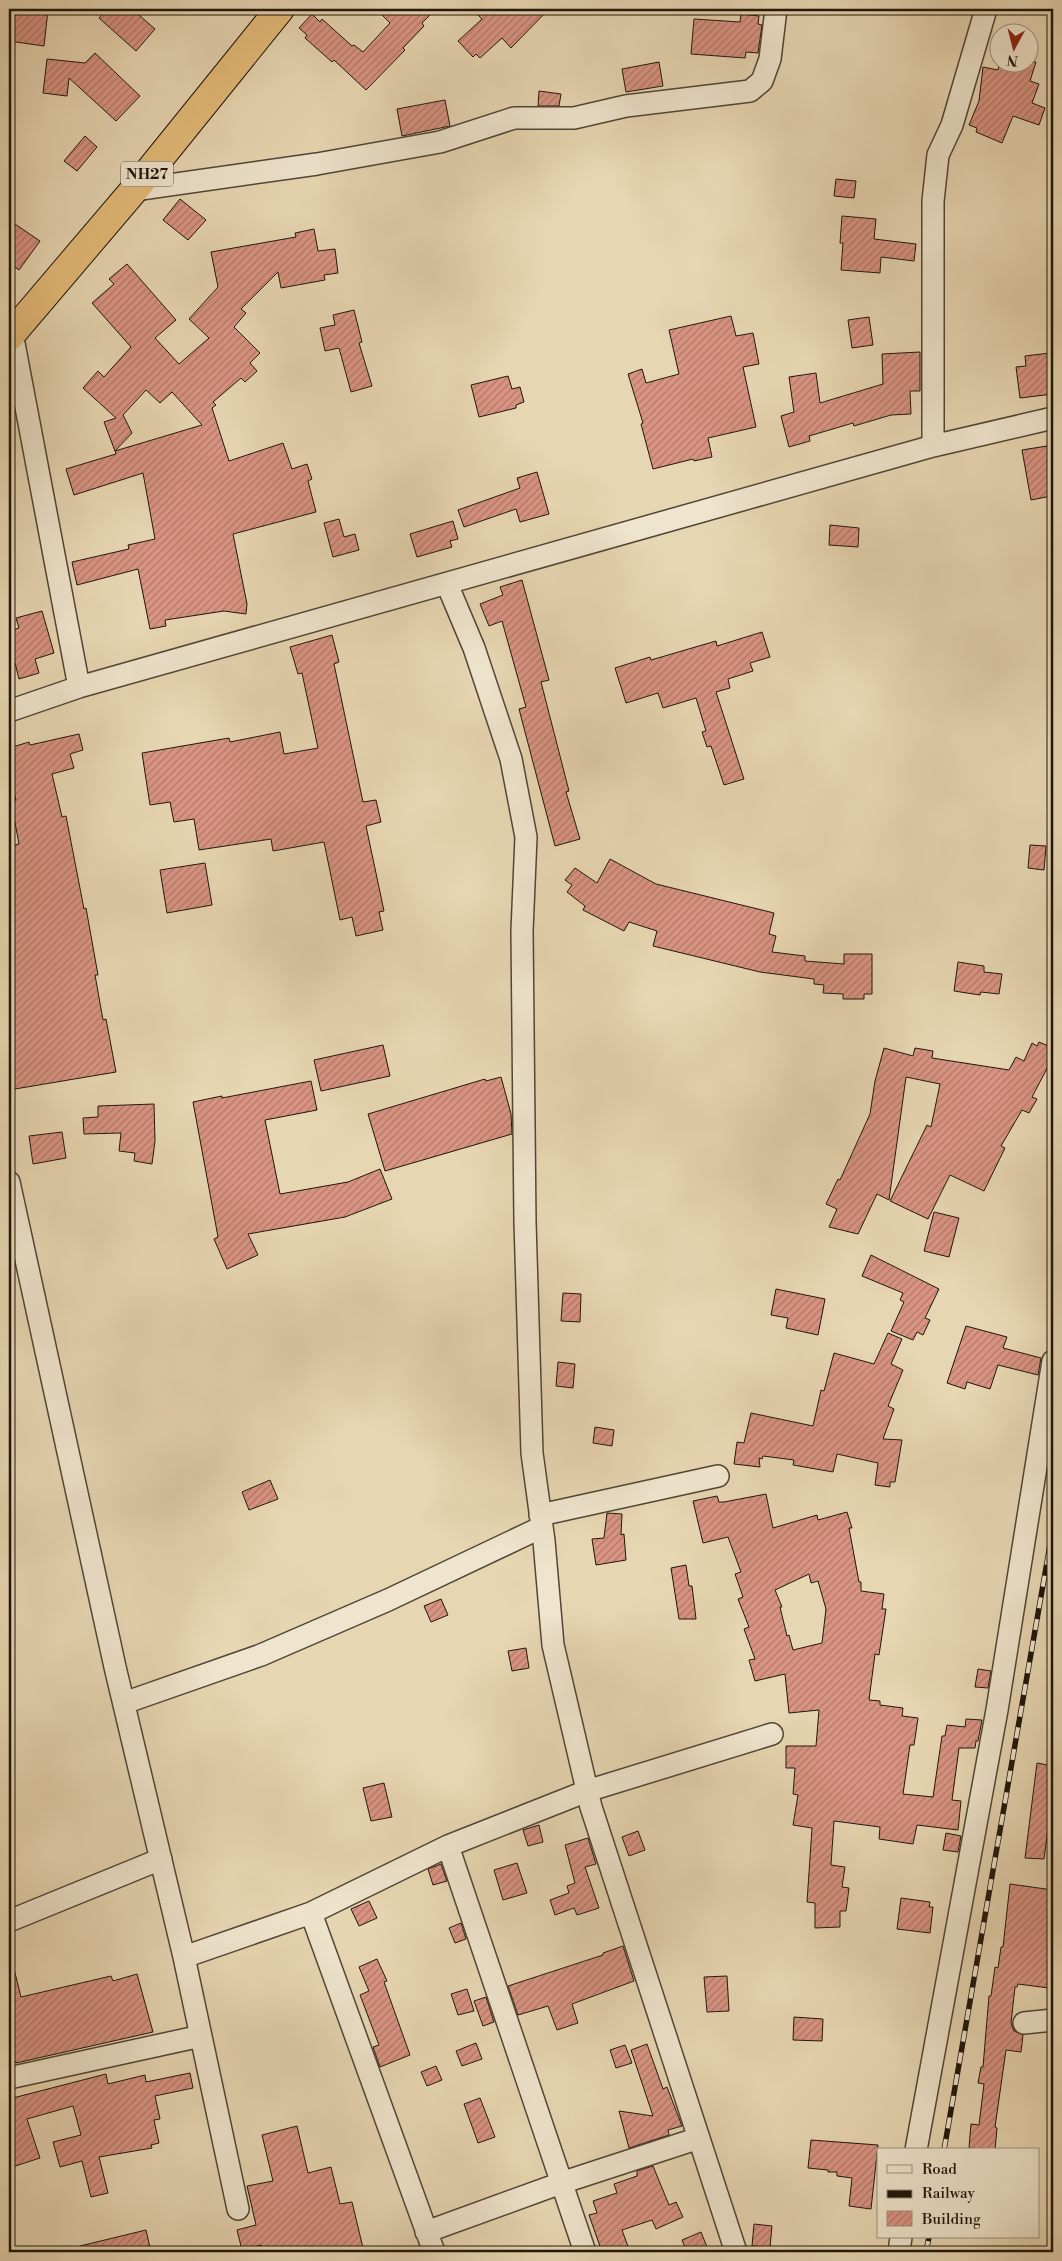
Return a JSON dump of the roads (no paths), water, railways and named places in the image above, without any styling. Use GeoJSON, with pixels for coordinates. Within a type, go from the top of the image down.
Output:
{"type":"FeatureCollection","features":[{"type":"Feature","properties":{"kind":"highway","name":"NH27"},"geometry":{"type":"LineString","coordinates":[[10,335],[134,190],[280,9]]}},
{"type":"Feature","properties":{"kind":"street"},"geometry":{"type":"LineString","coordinates":[[134,190],[317,164],[440,142],[514,118],[574,118],[626,106],[750,91],[762,81],[770,58],[776,9]]}},
{"type":"Feature","properties":{"kind":"street"},"geometry":{"type":"LineString","coordinates":[[933,446],[933,202],[938,156],[952,125],[986,9]]}},
{"type":"Feature","properties":{"kind":"street"},"geometry":{"type":"LineString","coordinates":[[10,335],[79,687]]}},
{"type":"Feature","properties":{"kind":"street"},"geometry":{"type":"LineString","coordinates":[[9,711],[79,687],[933,446],[1053,418]]}},
{"type":"Feature","properties":{"kind":"street"},"geometry":{"type":"LineString","coordinates":[[447,584],[474,648],[511,759],[526,837],[522,931],[525,1222],[532,1453],[541,1521],[553,1645],[587,1791],[736,2252]]}},
{"type":"Feature","properties":{"kind":"street"},"geometry":{"type":"LineString","coordinates":[[9,1182],[124,1703],[184,1957],[238,2210]]}},
{"type":"Feature","properties":{"kind":"street"},"geometry":{"type":"LineString","coordinates":[[916,2148],[993,1730],[1053,1362]]}},
{"type":"Feature","properties":{"kind":"street"},"geometry":{"type":"LineString","coordinates":[[124,1703],[261,1655],[388,1600],[541,1521],[718,1476]]}},
{"type":"Feature","properties":{"kind":"street"},"geometry":{"type":"LineString","coordinates":[[184,1957],[312,1913],[448,1846],[587,1791],[772,1734]]}},
{"type":"Feature","properties":{"kind":"street"},"geometry":{"type":"LineString","coordinates":[[448,1846],[585,2252]]}},
{"type":"Feature","properties":{"kind":"street"},"geometry":{"type":"LineString","coordinates":[[9,1921],[161,1859]]}},
{"type":"Feature","properties":{"kind":"street"},"geometry":{"type":"LineString","coordinates":[[312,1913],[434,2252]]}},
{"type":"Feature","properties":{"kind":"street"},"geometry":{"type":"LineString","coordinates":[[1024,2023],[1053,2020]]}},
{"type":"Feature","properties":{"kind":"street"},"geometry":{"type":"LineString","coordinates":[[9,2078],[201,2036]]}},
{"type":"Feature","properties":{"kind":"street"},"geometry":{"type":"LineString","coordinates":[[426,2232],[561,2183],[698,2138]]}},
{"type":"Feature","properties":{"kind":"street"},"geometry":{"type":"LineString","coordinates":[[899,2252],[901,2238]]}},
{"type":"Feature","properties":{"kind":"railway"},"geometry":{"type":"LineString","coordinates":[[944,2148],[1053,1528]]}},
{"type":"Feature","properties":{"kind":"railway"},"geometry":{"type":"LineString","coordinates":[[926,2252],[929,2238]]}}]}
